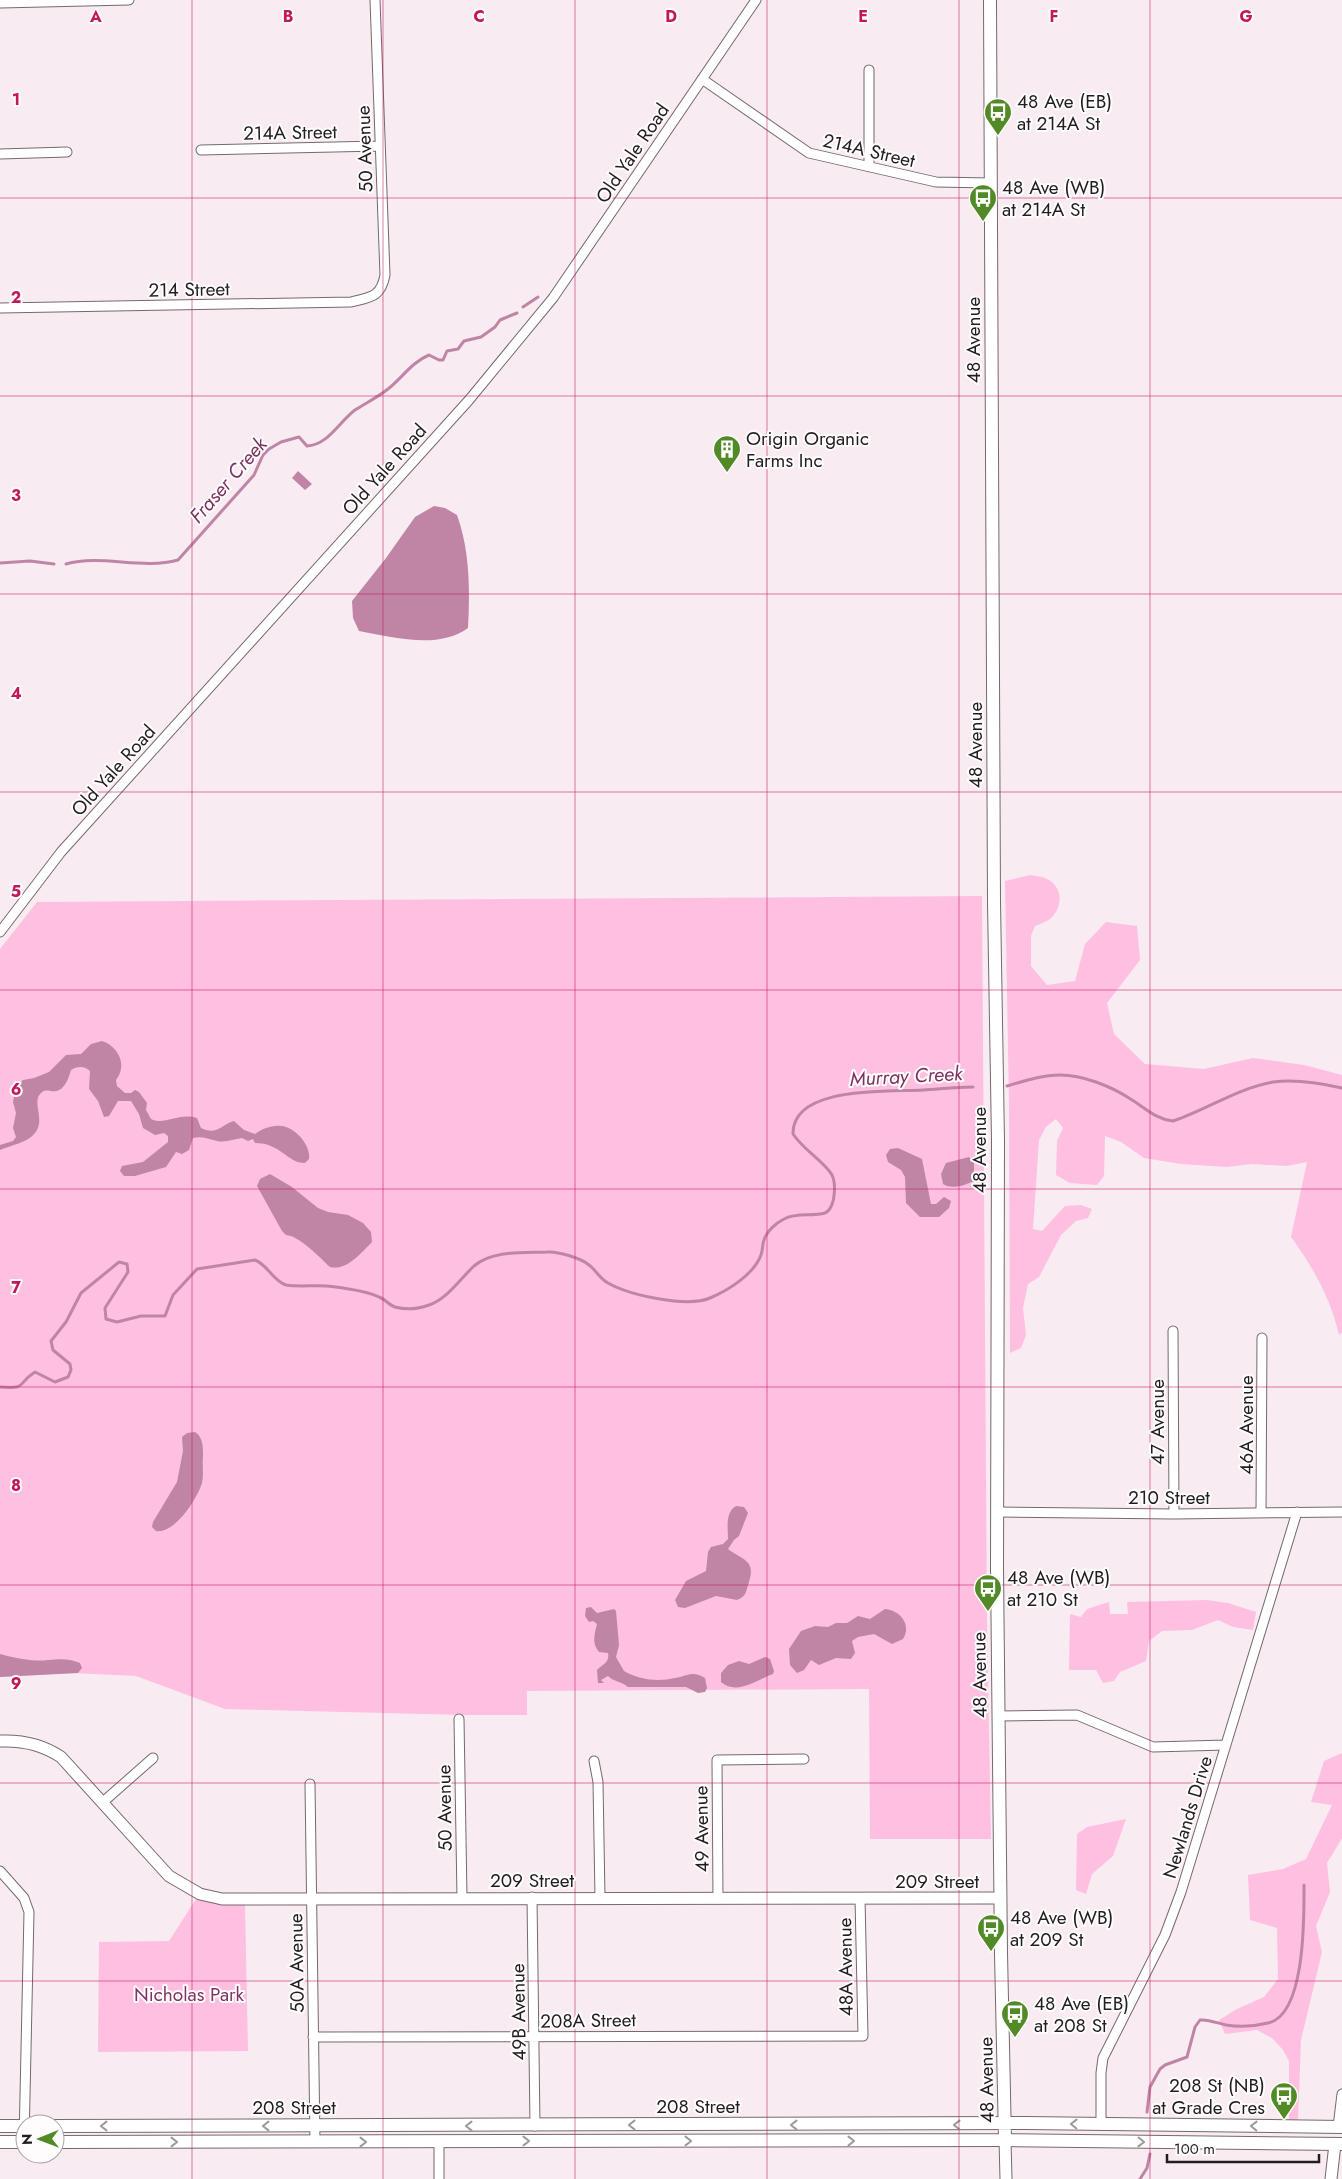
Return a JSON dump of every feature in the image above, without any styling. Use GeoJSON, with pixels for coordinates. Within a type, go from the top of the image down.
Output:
{"type":"FeatureCollection","features":[{"type":"Feature","properties":{"kind":"main road","name":"48 Avenue"},"geometry":{"type":"LineString","coordinates":[[990,0],[994,902],[998,1141],[998,1716],[1005,2140]]}},
{"type":"Feature","properties":{"kind":"main road","name":"208 Street"},"geometry":{"type":"LineString","coordinates":[[65,2126],[1101,2125],[1340,2127]]}},
{"type":"Feature","properties":{"kind":"main road"},"geometry":{"type":"LineString","coordinates":[[0,2126],[15,2126]]}},
{"type":"Feature","properties":{"kind":"main road"},"geometry":{"type":"LineString","coordinates":[[1211,2144],[1282,2136],[1326,2136],[1340,2127]]}},
{"type":"Feature","properties":{"kind":"main road","name":"208 Street"},"geometry":{"type":"LineString","coordinates":[[65,2142],[1005,2140],[1211,2144],[1340,2143]]}},
{"type":"Feature","properties":{"kind":"main road"},"geometry":{"type":"LineString","coordinates":[[0,2142],[15,2142]]}},
{"type":"Feature","properties":{"kind":"street"},"geometry":{"type":"LineString","coordinates":[[0,3],[129,0]]}},
{"type":"Feature","properties":{"kind":"street","name":"50 Avenue"},"geometry":{"type":"LineString","coordinates":[[375,0],[385,275],[383,287],[377,294]]}},
{"type":"Feature","properties":{"kind":"street","name":"Old Yale Road"},"geometry":{"type":"LineString","coordinates":[[0,932],[61,852],[474,393],[553,298],[756,0]]}},
{"type":"Feature","properties":{"kind":"street"},"geometry":{"type":"LineString","coordinates":[[869,70],[869,166]]}},
{"type":"Feature","properties":{"kind":"street","name":"214A Street"},"geometry":{"type":"LineString","coordinates":[[702,79],[809,153],[936,182],[991,183]]}},
{"type":"Feature","properties":{"kind":"street","name":"214A Street"},"geometry":{"type":"LineString","coordinates":[[201,150],[380,146]]}},
{"type":"Feature","properties":{"kind":"street"},"geometry":{"type":"LineString","coordinates":[[0,154],[67,152]]}},
{"type":"Feature","properties":{"kind":"street","name":"214 Street"},"geometry":{"type":"LineString","coordinates":[[0,308],[351,302],[377,294]]}},
{"type":"Feature","properties":{"kind":"street","name":"47 Avenue"},"geometry":{"type":"LineString","coordinates":[[1173,1331],[1174,1514]]}},
{"type":"Feature","properties":{"kind":"street","name":"46A Avenue"},"geometry":{"type":"LineString","coordinates":[[1262,1338],[1262,1512]]}},
{"type":"Feature","properties":{"kind":"street","name":"210 Street"},"geometry":{"type":"LineString","coordinates":[[997,1512],[1174,1514],[1342,1512]]}},
{"type":"Feature","properties":{"kind":"street","name":"Newlands Drive"},"geometry":{"type":"LineString","coordinates":[[1101,2125],[1101,2072],[1103,2058],[1165,1935],[1172,1916],[1297,1512]]}},
{"type":"Feature","properties":{"kind":"street"},"geometry":{"type":"LineString","coordinates":[[998,1716],[1077,1714],[1153,1747],[1226,1745]]}},
{"type":"Feature","properties":{"kind":"street","name":"50 Avenue"},"geometry":{"type":"LineString","coordinates":[[459,1719],[462,1897]]}},
{"type":"Feature","properties":{"kind":"street","name":"209 Street"},"geometry":{"type":"LineString","coordinates":[[0,1741],[30,1742],[53,1751],[61,1757],[103,1802],[169,1876],[200,1894],[222,1899],[462,1897],[1000,1898]]}},
{"type":"Feature","properties":{"kind":"street"},"geometry":{"type":"LineString","coordinates":[[103,1802],[152,1758]]}},
{"type":"Feature","properties":{"kind":"street","name":"49 Avenue"},"geometry":{"type":"LineString","coordinates":[[718,1898],[716,1760],[804,1758]]}},
{"type":"Feature","properties":{"kind":"street"},"geometry":{"type":"LineString","coordinates":[[594,1761],[598,1782],[600,1898]]}},
{"type":"Feature","properties":{"kind":"street","name":"50A Avenue"},"geometry":{"type":"LineString","coordinates":[[310,1784],[315,2142]]}},
{"type":"Feature","properties":{"kind":"street"},"geometry":{"type":"LineString","coordinates":[[0,1871],[24,1898],[29,1912],[25,2114]]}},
{"type":"Feature","properties":{"kind":"street","name":"49B Avenue"},"geometry":{"type":"LineString","coordinates":[[532,1897],[536,2126]]}},
{"type":"Feature","properties":{"kind":"street","name":"48A Avenue"},"geometry":{"type":"LineString","coordinates":[[860,1898],[863,2036]]}},
{"type":"Feature","properties":{"kind":"street","name":"208A Street"},"geometry":{"type":"LineString","coordinates":[[313,2037],[863,2036]]}},
{"type":"Feature","properties":{"kind":"street"},"geometry":{"type":"LineString","coordinates":[[1340,2127],[1342,2094]]}},
{"type":"Feature","properties":{"kind":"street","name":"48 Avenue"},"geometry":{"type":"LineString","coordinates":[[1005,2140],[1006,2179]]}},
{"type":"Feature","properties":{"kind":"street"},"geometry":{"type":"LineString","coordinates":[[439,2142],[439,2179]]}},
{"type":"Feature","properties":{"kind":"street"},"geometry":{"type":"LineString","coordinates":[[1331,2179],[1340,2143]]}},
{"type":"Feature","properties":{"kind":"green space"},"geometry":{"type":"Polygon","coordinates":[[[1030,875],[1043,877],[1051,881],[1058,890],[1060,901],[1052,917],[1035,926],[1031,936],[1031,966],[1047,985],[1075,981],[1085,944],[1106,922],[1137,926],[1140,960],[1107,1003],[1114,1034],[1145,1064],[1204,1069],[1253,1058],[1304,1065],[1342,1075],[1342,1332],[1339,1335],[1326,1296],[1307,1260],[1291,1237],[1307,1162],[1287,1166],[1252,1164],[1227,1167],[1181,1164],[1144,1158],[1121,1142],[1105,1136],[1104,1176],[1097,1185],[1070,1183],[1056,1175],[1057,1141],[1063,1128],[1056,1119],[1046,1127],[1039,1140],[1033,1229],[1042,1231],[1065,1206],[1081,1205],[1092,1209],[1088,1218],[1076,1221],[1061,1235],[1039,1277],[1028,1284],[1023,1308],[1026,1335],[1021,1348],[1010,1353],[1009,1104],[1005,881],[1030,875]]]}},
{"type":"Feature","properties":{"kind":"green space"},"geometry":{"type":"Polygon","coordinates":[[[982,896],[987,1620],[991,1839],[870,1839],[869,1689],[527,1691],[527,1715],[464,1715],[225,1709],[136,1676],[73,1673],[0,1677],[0,949],[37,902],[982,896]]]}},
{"type":"Feature","properties":{"kind":"green space"},"geometry":{"type":"Polygon","coordinates":[[[1207,1600],[1228,1603],[1256,1612],[1253,1630],[1233,1627],[1218,1620],[1192,1630],[1162,1631],[1149,1641],[1146,1661],[1120,1672],[1114,1681],[1103,1683],[1096,1670],[1069,1670],[1070,1614],[1081,1617],[1087,1609],[1109,1602],[1110,1614],[1128,1614],[1127,1602],[1207,1600]]]}},
{"type":"Feature","properties":{"kind":"green space"},"geometry":{"type":"Polygon","coordinates":[[[1342,1753],[1342,1838],[1327,1863],[1330,1892],[1316,1926],[1322,1952],[1301,2040],[1298,2122],[1289,2122],[1289,2061],[1283,2050],[1272,2038],[1257,2030],[1225,2034],[1219,2020],[1237,2009],[1264,1997],[1278,1979],[1277,1928],[1250,1920],[1248,1875],[1283,1869],[1306,1859],[1332,1805],[1311,1802],[1324,1761],[1342,1753]]]}},
{"type":"Feature","properties":{"kind":"green space"},"geometry":{"type":"Polygon","coordinates":[[[1126,1819],[1113,1856],[1092,1874],[1086,1894],[1076,1890],[1077,1834],[1087,1827],[1126,1819]]]}},
{"type":"Feature","properties":{"kind":"green space","name":"Nicholas Park"},"geometry":{"type":"Polygon","coordinates":[[[196,1899],[217,1904],[245,1905],[248,2051],[98,2052],[99,1942],[169,1941],[196,1899]]]}},
{"type":"Feature","properties":{"kind":"shaded area"},"geometry":{"type":"Polygon","coordinates":[[[298,471],[312,484],[305,490],[292,478],[298,471]]]}},
{"type":"Feature","properties":{"kind":"shaded area"},"geometry":{"type":"Polygon","coordinates":[[[434,506],[445,508],[457,515],[461,529],[468,571],[468,628],[456,635],[443,639],[429,640],[415,640],[359,631],[353,618],[352,601],[415,517],[434,506]]]}},
{"type":"Feature","properties":{"kind":"shaded area"},"geometry":{"type":"Polygon","coordinates":[[[102,1041],[113,1047],[120,1057],[121,1068],[116,1080],[117,1086],[125,1093],[131,1093],[135,1090],[139,1092],[147,1103],[146,1110],[151,1119],[161,1121],[184,1117],[197,1118],[201,1128],[211,1131],[234,1121],[244,1130],[255,1134],[270,1127],[286,1127],[297,1133],[305,1143],[309,1159],[305,1163],[293,1160],[278,1149],[255,1143],[253,1139],[248,1141],[242,1138],[220,1141],[196,1137],[193,1138],[189,1150],[182,1154],[176,1152],[166,1167],[135,1176],[124,1176],[120,1171],[122,1166],[143,1162],[168,1142],[168,1136],[164,1133],[155,1135],[143,1128],[139,1114],[131,1101],[118,1101],[109,1116],[104,1117],[98,1101],[89,1089],[90,1071],[81,1067],[71,1070],[62,1088],[56,1091],[45,1091],[38,1097],[39,1123],[35,1133],[23,1141],[0,1150],[0,1145],[13,1141],[16,1137],[13,1128],[16,1113],[13,1102],[16,1086],[23,1080],[49,1072],[66,1055],[81,1054],[91,1044],[102,1041]]]}},
{"type":"Feature","properties":{"kind":"shaded area"},"geometry":{"type":"Polygon","coordinates":[[[898,1148],[922,1159],[931,1204],[936,1204],[944,1197],[951,1201],[949,1208],[939,1217],[920,1217],[906,1203],[905,1177],[901,1170],[888,1162],[886,1155],[890,1149],[898,1148]]]}},
{"type":"Feature","properties":{"kind":"shaded area"},"geometry":{"type":"Polygon","coordinates":[[[969,1157],[974,1161],[974,1181],[954,1187],[943,1184],[941,1174],[946,1163],[969,1157]]]}},
{"type":"Feature","properties":{"kind":"shaded area"},"geometry":{"type":"Polygon","coordinates":[[[270,1174],[292,1187],[318,1208],[328,1212],[348,1215],[363,1223],[371,1232],[372,1242],[348,1264],[336,1268],[330,1267],[303,1243],[282,1231],[257,1186],[260,1179],[270,1174]]]}},
{"type":"Feature","properties":{"kind":"shaded area"},"geometry":{"type":"Polygon","coordinates":[[[195,1432],[201,1439],[203,1449],[202,1483],[190,1506],[178,1521],[170,1527],[156,1531],[152,1527],[153,1522],[177,1482],[183,1451],[182,1437],[187,1433],[195,1432]]]}},
{"type":"Feature","properties":{"kind":"shaded area"},"geometry":{"type":"Polygon","coordinates":[[[736,1506],[744,1507],[748,1513],[739,1536],[728,1549],[744,1559],[750,1566],[750,1577],[745,1594],[737,1600],[716,1596],[685,1608],[678,1607],[675,1600],[686,1581],[706,1571],[708,1552],[711,1547],[723,1544],[728,1539],[729,1516],[732,1509],[736,1506]]]}},
{"type":"Feature","properties":{"kind":"shaded area"},"geometry":{"type":"Polygon","coordinates":[[[591,1607],[597,1613],[614,1609],[616,1611],[619,1645],[616,1657],[624,1671],[643,1678],[656,1680],[697,1674],[705,1678],[707,1688],[705,1692],[698,1693],[686,1687],[628,1687],[608,1676],[601,1680],[604,1683],[598,1683],[597,1670],[607,1661],[608,1653],[599,1652],[595,1645],[594,1638],[597,1624],[593,1621],[589,1622],[585,1616],[586,1608],[591,1607]]]}},
{"type":"Feature","properties":{"kind":"shaded area"},"geometry":{"type":"Polygon","coordinates":[[[885,1609],[895,1612],[903,1619],[906,1629],[903,1639],[892,1644],[874,1634],[858,1637],[852,1641],[855,1653],[851,1659],[836,1658],[819,1665],[811,1660],[804,1670],[797,1673],[790,1665],[789,1649],[801,1631],[815,1626],[828,1627],[836,1623],[847,1623],[858,1616],[870,1619],[885,1609]]]}},
{"type":"Feature","properties":{"kind":"shaded area"},"geometry":{"type":"Polygon","coordinates":[[[0,1654],[30,1660],[60,1659],[76,1661],[80,1663],[82,1668],[78,1673],[0,1677],[0,1654]]]}},
{"type":"Feature","properties":{"kind":"shaded area"},"geometry":{"type":"Polygon","coordinates":[[[765,1657],[770,1659],[774,1671],[773,1674],[741,1687],[727,1686],[721,1682],[721,1673],[728,1665],[739,1661],[749,1664],[765,1657]]]}},
{"type":"Feature","properties":{"kind":"waterway","name":"Fraser Creek"},"geometry":{"type":"LineString","coordinates":[[523,307],[538,297]]}},
{"type":"Feature","properties":{"kind":"waterway","name":"Fraser Creek"},"geometry":{"type":"LineString","coordinates":[[66,564],[79,561],[164,563],[178,560],[254,475],[263,455],[269,449],[281,442],[299,437],[307,446],[321,442],[355,410],[388,389],[423,358],[429,355],[443,360],[447,351],[458,349],[464,341],[481,337],[495,327],[500,320],[517,313]]}},
{"type":"Feature","properties":{"kind":"waterway","name":"Fraser Creek"},"geometry":{"type":"LineString","coordinates":[[0,563],[30,561],[54,564]]}},
{"type":"Feature","properties":{"kind":"waterway","name":"Murray Creek"},"geometry":{"type":"LineString","coordinates":[[1007,1086],[1047,1076],[1069,1075],[1096,1082],[1113,1089],[1155,1115],[1173,1121],[1247,1089],[1273,1082],[1308,1082],[1342,1088]]}},
{"type":"Feature","properties":{"kind":"waterway","name":"Murray Creek"},"geometry":{"type":"LineString","coordinates":[[0,1387],[19,1386],[35,1372],[55,1382],[68,1377],[71,1370],[70,1364],[53,1350],[51,1341],[66,1322],[81,1293],[119,1262],[127,1264],[128,1272],[105,1308],[106,1319],[117,1322],[141,1316],[165,1316],[173,1295],[197,1269],[255,1260],[264,1265],[281,1283],[286,1285],[327,1286],[360,1291],[381,1298],[391,1305],[403,1309],[412,1309],[436,1302],[474,1266],[490,1257],[518,1253],[551,1252],[575,1258],[589,1265],[608,1283],[617,1288],[643,1296],[687,1302],[710,1298],[733,1286],[753,1269],[761,1255],[765,1237],[778,1223],[789,1217],[815,1215],[829,1210],[834,1194],[832,1176],[826,1167],[793,1134],[797,1118],[808,1107],[825,1099],[846,1094],[973,1087]]}},
{"type":"Feature","properties":{"kind":"waterway"},"geometry":{"type":"LineString","coordinates":[[1147,2112],[1150,2087],[1160,2069],[1165,2065],[1187,2057],[1195,2027],[1200,2020],[1236,2026],[1258,2025],[1268,2023],[1280,2016],[1290,2002],[1296,1984],[1303,1940],[1304,1885]]}},
{"type":"Feature","properties":{"kind":"waterway"},"geometry":{"type":"LineString","coordinates":[[1140,2179],[1147,2168],[1150,2154]]}},
{"type":"Feature","properties":{"kind":"place","name":"48 Ave (EB) at 214A St"},"geometry":{"type":"Point","coordinates":[998,136]}},
{"type":"Feature","properties":{"kind":"place","name":"48 Ave (WB) at 214A St"},"geometry":{"type":"Point","coordinates":[983,222]}},
{"type":"Feature","properties":{"kind":"place","name":"Origin Organic Farms Inc"},"geometry":{"type":"Point","coordinates":[727,473]}},
{"type":"Feature","properties":{"kind":"place","name":"48 Ave (WB) at 210 St"},"geometry":{"type":"Point","coordinates":[988,1612]}},
{"type":"Feature","properties":{"kind":"place","name":"48 Ave (WB) at 209 St"},"geometry":{"type":"Point","coordinates":[991,1952]}},
{"type":"Feature","properties":{"kind":"place","name":"48 Ave (EB) at 208 St"},"geometry":{"type":"Point","coordinates":[1015,2038]}},
{"type":"Feature","properties":{"kind":"place","name":"208 St (NB) at Grade Cres"},"geometry":{"type":"Point","coordinates":[1284,2120]}}]}
